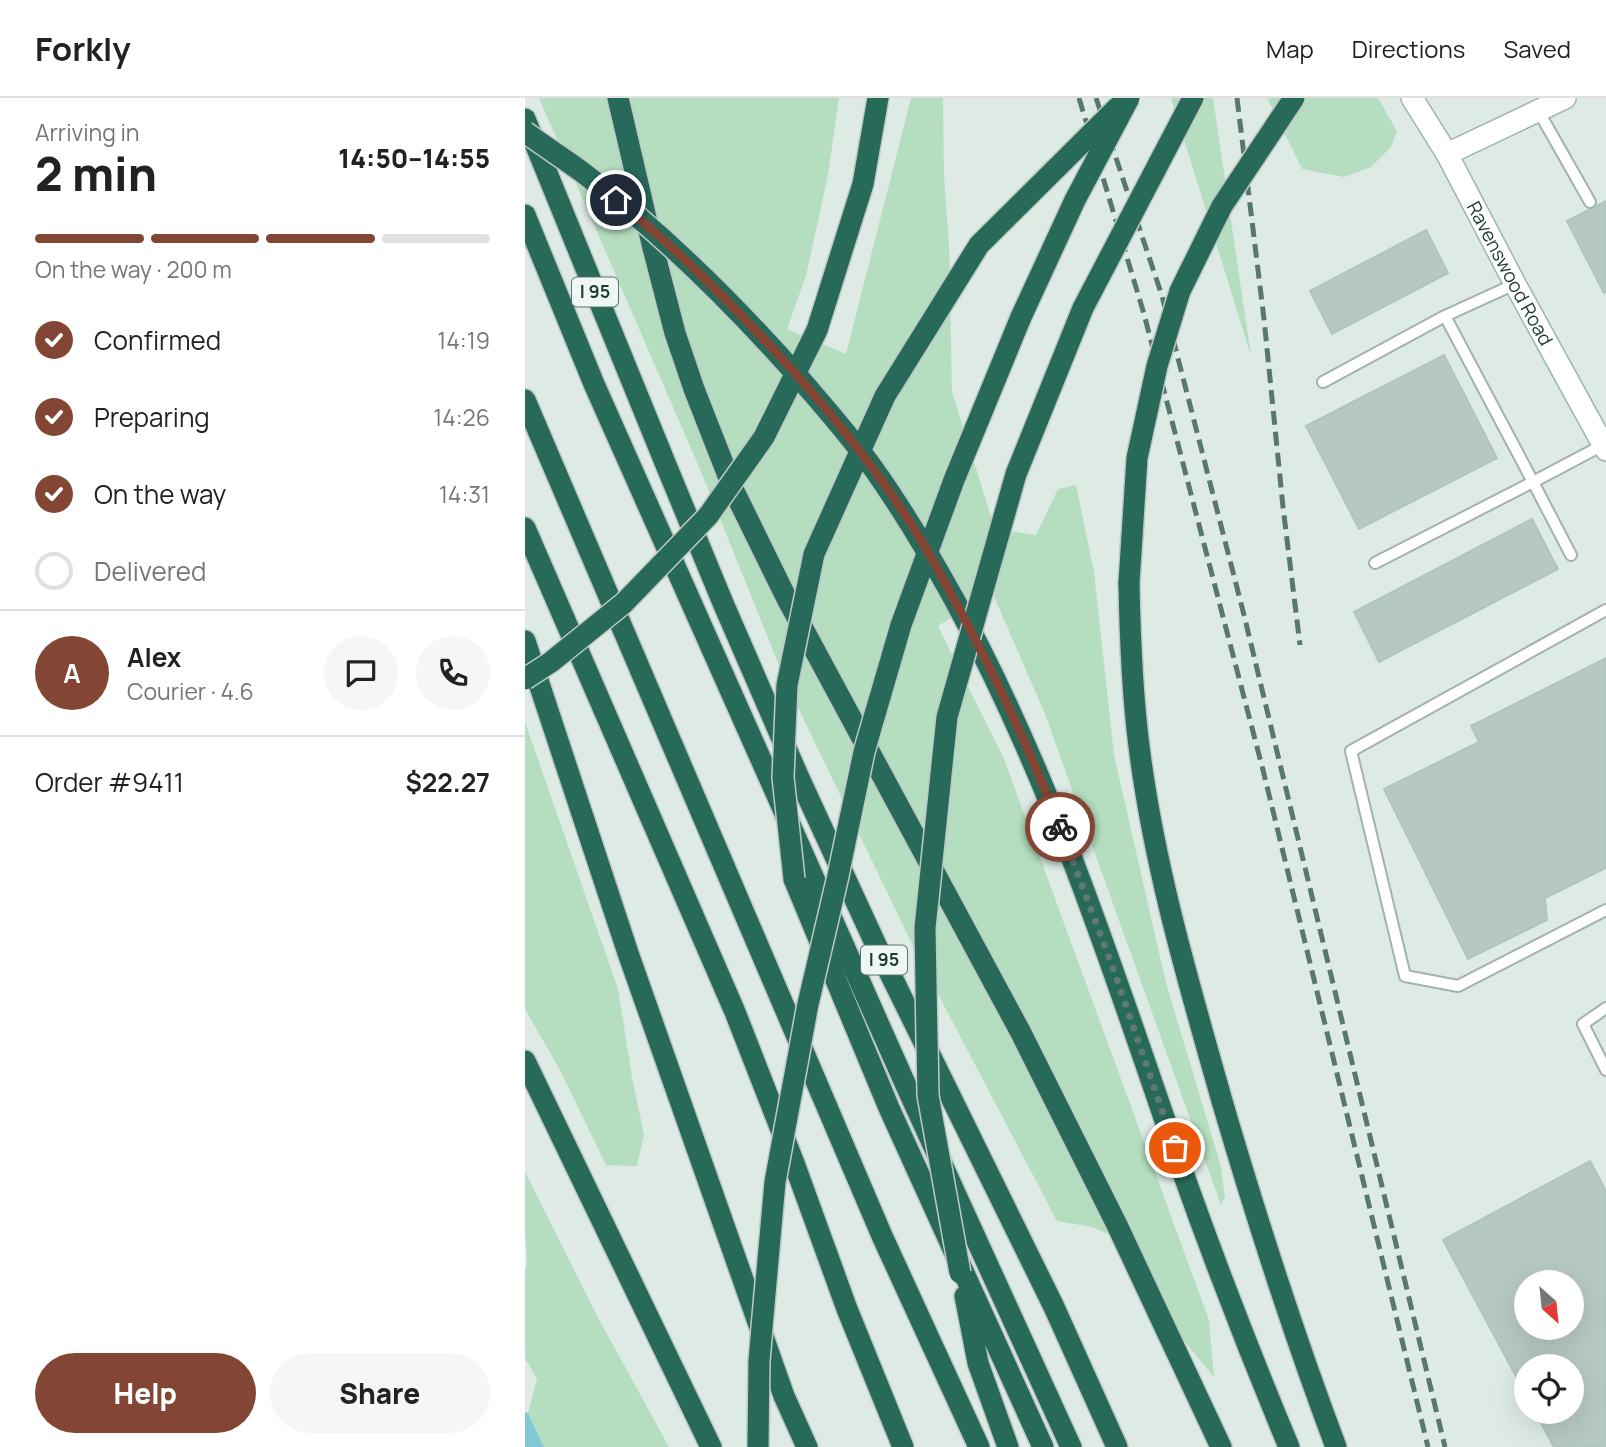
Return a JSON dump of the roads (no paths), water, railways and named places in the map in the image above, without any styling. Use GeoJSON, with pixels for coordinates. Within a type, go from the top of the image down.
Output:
{"type":"FeatureCollection","features":[{"type":"Feature","properties":{"kind":"highway"},"geometry":{"type":"LineString","coordinates":[[618,98],[675,333],[734,491],[786,597],[1021,1033],[1117,1225],[1221,1447]]}},
{"type":"Feature","properties":{"kind":"highway"},"geometry":{"type":"LineString","coordinates":[[525,679],[551,662],[624,603],[708,516],[764,437],[817,330],[863,184],[878,98]]}},
{"type":"Feature","properties":{"kind":"highway"},"geometry":{"type":"LineString","coordinates":[[1043,1447],[889,1108],[794,879],[783,777],[787,685],[814,554],[885,396],[979,245],[1129,98]]}},
{"type":"Feature","properties":{"kind":"highway"},"geometry":{"type":"LineString","coordinates":[[758,1447],[759,1361],[775,1182],[808,1004],[864,752],[901,625],[954,480],[1021,317],[1075,200],[1129,98]]}},
{"type":"Feature","properties":{"kind":"highway"},"geometry":{"type":"LineString","coordinates":[[1008,1447],[978,1363],[928,1095],[925,928],[947,717],[1021,461],[1083,308],[1193,98]]}},
{"type":"Feature","properties":{"kind":"highway"},"geometry":{"type":"LineString","coordinates":[[1294,98],[1221,206],[1180,291],[1157,366],[1137,458],[1129,583],[1131,658],[1139,748],[1155,838],[1201,1027],[1258,1218],[1336,1447]]}},
{"type":"Feature","properties":{"kind":"highway","name":"I 95"},"geometry":{"type":"LineString","coordinates":[[525,119],[671,478],[799,778],[876,945],[1054,1307],[1117,1447]]}},
{"type":"Feature","properties":{"kind":"highway"},"geometry":{"type":"LineString","coordinates":[[525,132],[634,214],[693,266],[747,320],[829,413],[871,466],[917,533],[971,631],[1037,768],[1113,968],[1209,1245],[1289,1447]]}},
{"type":"Feature","properties":{"kind":"highway"},"geometry":{"type":"LineString","coordinates":[[525,215],[594,384],[908,1090],[1071,1447]]}},
{"type":"Feature","properties":{"kind":"highway"},"geometry":{"type":"LineString","coordinates":[[525,400],[883,1238],[979,1447]]}},
{"type":"Feature","properties":{"kind":"highway"},"geometry":{"type":"LineString","coordinates":[[525,528],[735,1012],[847,1309],[903,1447]]}},
{"type":"Feature","properties":{"kind":"highway"},"geometry":{"type":"LineString","coordinates":[[525,641],[632,966],[784,1396],[807,1447]]}},
{"type":"Feature","properties":{"kind":"highway"},"geometry":{"type":"LineString","coordinates":[[525,1061],[711,1447]]}},
{"type":"Feature","properties":{"kind":"street","name":"Ravenswood Road"},"geometry":{"type":"LineString","coordinates":[[1412,98],[1447,154],[1604,447]]}},
{"type":"Feature","properties":{"kind":"street"},"geometry":{"type":"LineString","coordinates":[[1447,154],[1565,98]]}},
{"type":"Feature","properties":{"kind":"lane"},"geometry":{"type":"LineString","coordinates":[[1539,112],[1590,202]]}},
{"type":"Feature","properties":{"kind":"lane"},"geometry":{"type":"LineString","coordinates":[[1324,382],[1444,316],[1515,284]]}},
{"type":"Feature","properties":{"kind":"lane"},"geometry":{"type":"LineString","coordinates":[[1444,316],[1571,555]]}},
{"type":"Feature","properties":{"kind":"lane"},"geometry":{"type":"LineString","coordinates":[[1375,563],[1604,447]]}},
{"type":"Feature","properties":{"kind":"lane"},"geometry":{"type":"LineString","coordinates":[[1606,610],[1351,751],[1405,976],[1458,986],[1606,909]]}},
{"type":"Feature","properties":{"kind":"lane"},"geometry":{"type":"LineString","coordinates":[[1606,1008],[1583,1024],[1606,1070]]}},
{"type":"Feature","properties":{"kind":"water"},"geometry":{"type":"Polygon","coordinates":[[[525,1412],[528,1413],[544,1447],[525,1447],[525,1412]]]}},
{"type":"Feature","properties":{"kind":"railway"},"geometry":{"type":"LineString","coordinates":[[1079,98],[1144,314],[1263,770],[1428,1447]]}},
{"type":"Feature","properties":{"kind":"railway"},"geometry":{"type":"LineString","coordinates":[[1096,98],[1162,296],[1244,615],[1445,1447]]}},
{"type":"Feature","properties":{"kind":"railway"},"geometry":{"type":"LineString","coordinates":[[1237,98],[1300,645]]}}]}
